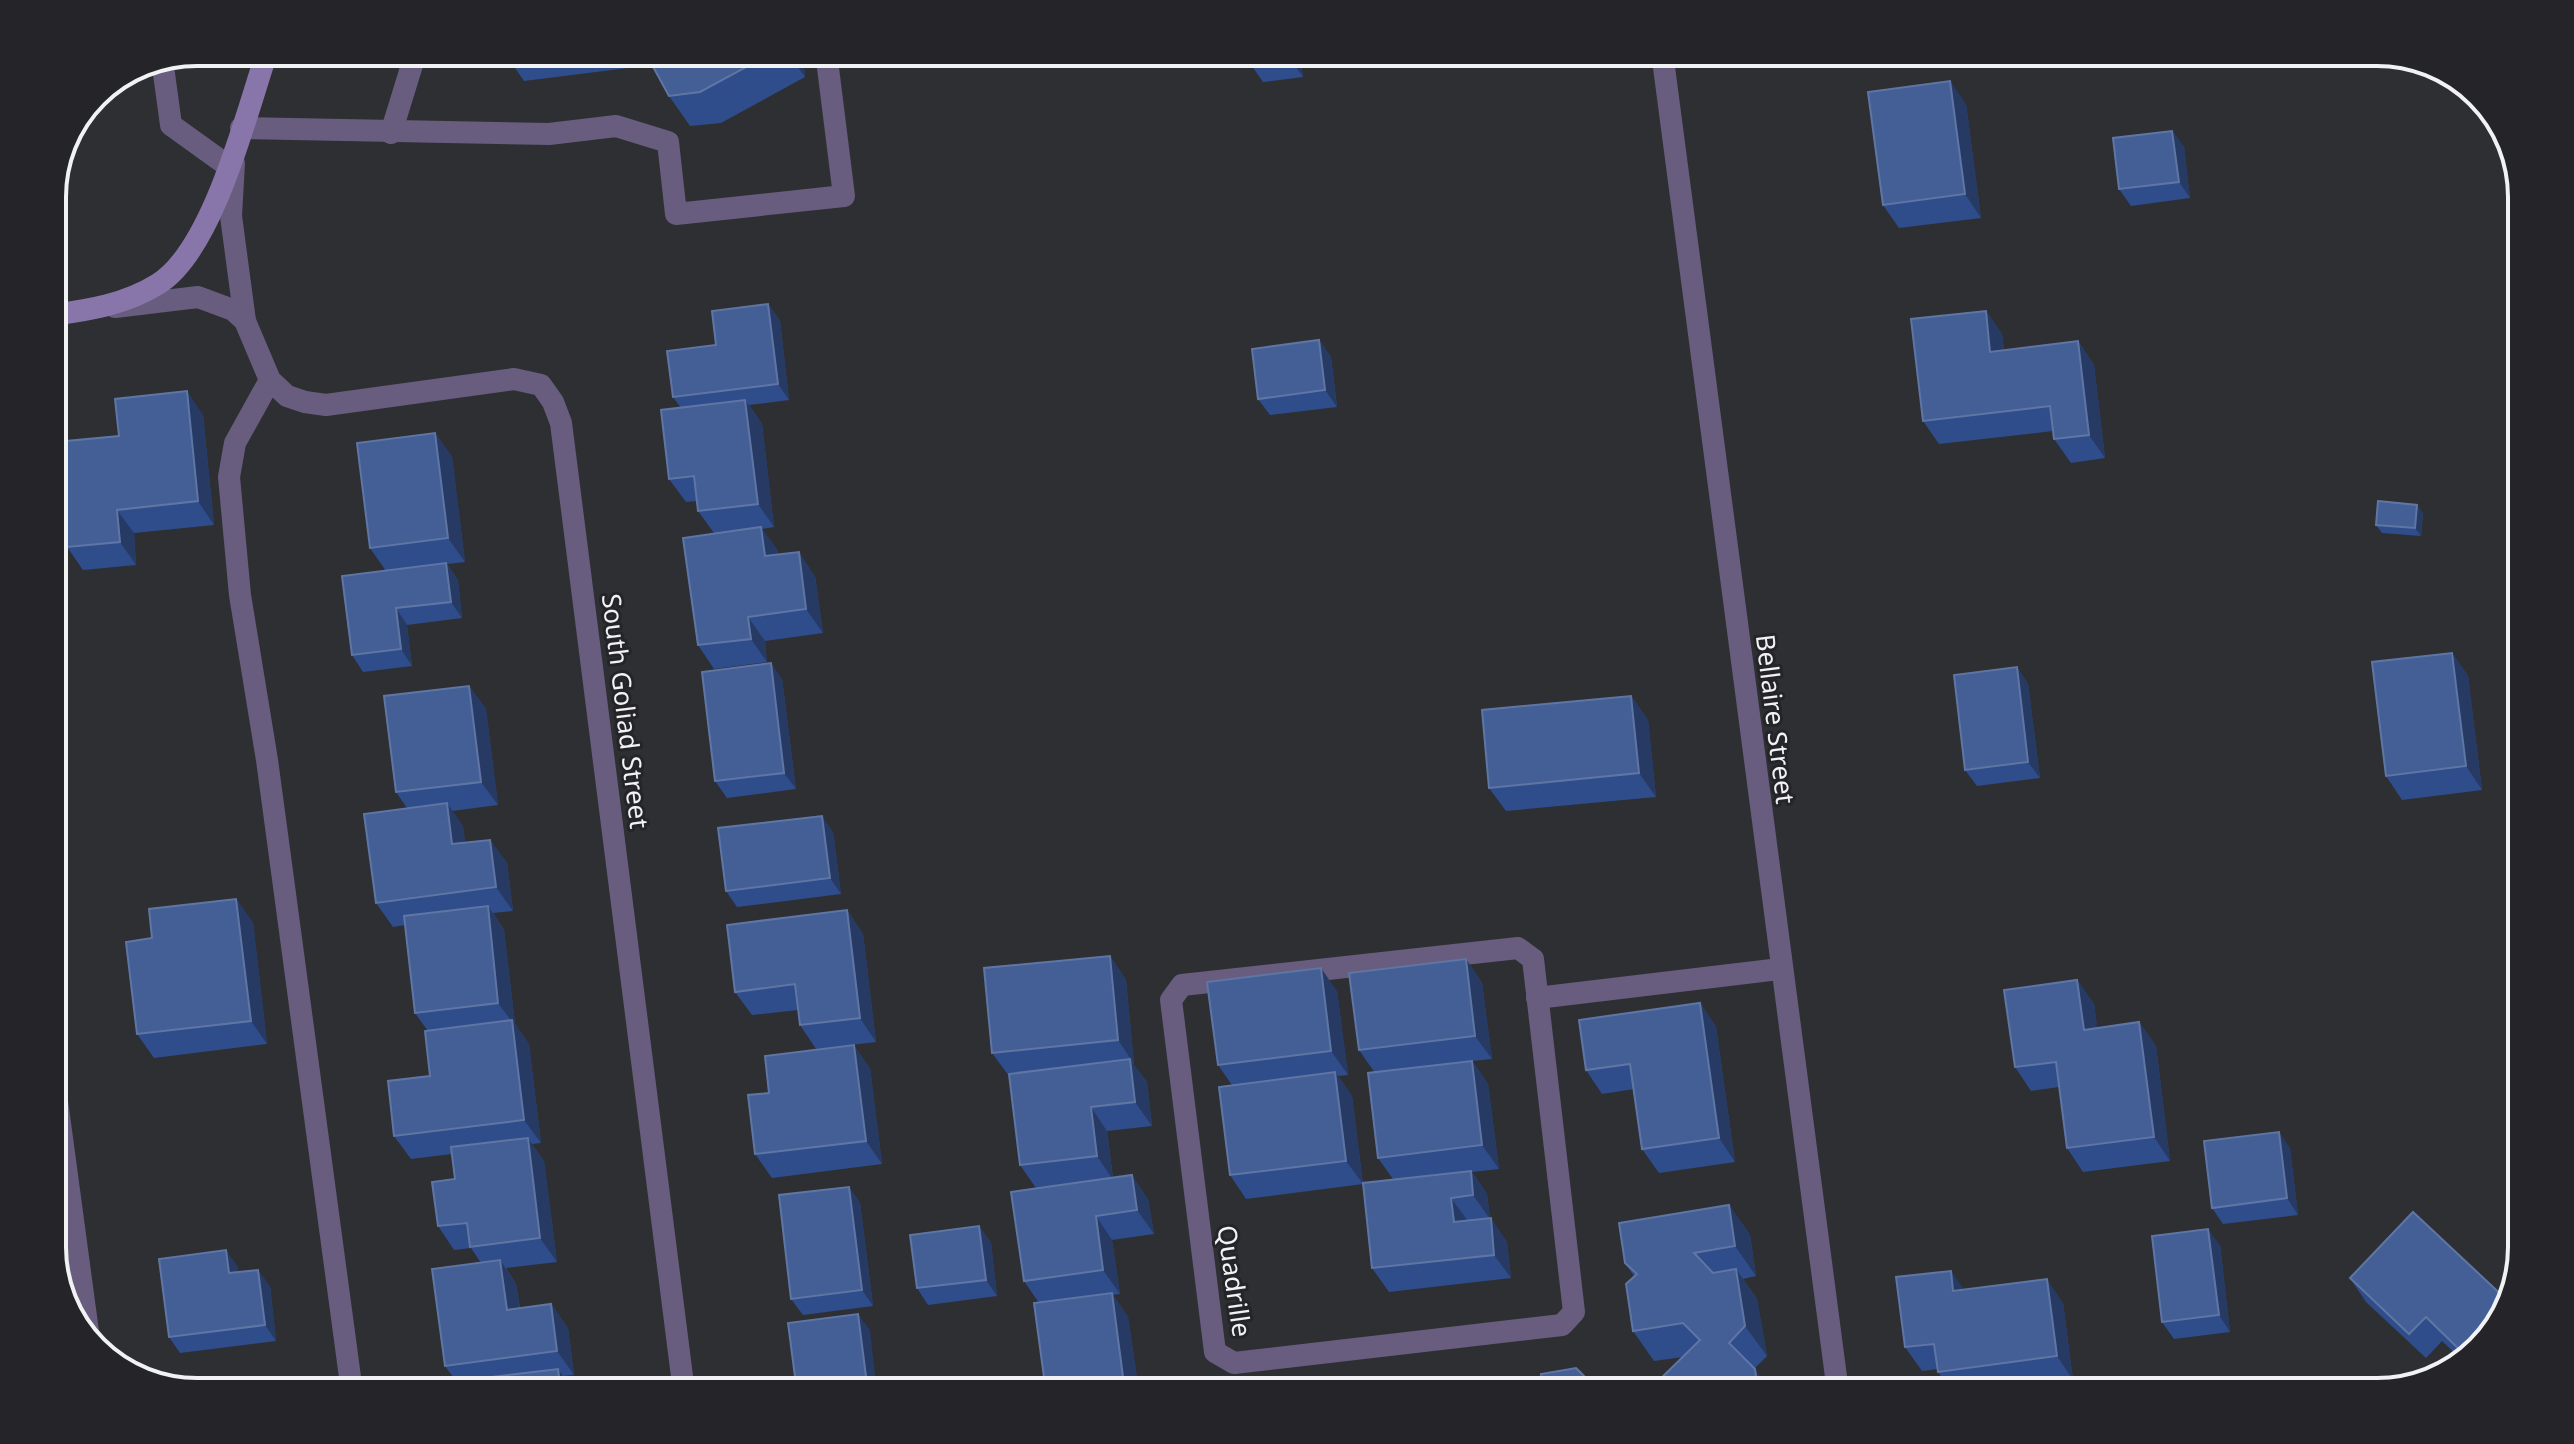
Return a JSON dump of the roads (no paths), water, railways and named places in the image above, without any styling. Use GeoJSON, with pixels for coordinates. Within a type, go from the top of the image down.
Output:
{"type":"FeatureCollection","features":[{"type":"Feature","properties":{"kind":"main road"},"geometry":{"type":"LineString","coordinates":[[66,313],[127,301],[161,282],[188,256],[209,220],[262,66]]}},
{"type":"Feature","properties":{"kind":"street"},"geometry":{"type":"LineString","coordinates":[[391,133],[412,66]]}},
{"type":"Feature","properties":{"kind":"street"},"geometry":{"type":"LineString","coordinates":[[350,1378],[267,760],[240,595],[229,477],[235,443],[270,380],[245,321],[231,216],[239,135],[549,134],[616,126],[668,142],[676,214],[844,196],[828,66]]}},
{"type":"Feature","properties":{"kind":"street","name":"Bellaire Street"},"geometry":{"type":"LineString","coordinates":[[1664,66],[1836,1378]]}},
{"type":"Feature","properties":{"kind":"street"},"geometry":{"type":"LineString","coordinates":[[164,71],[171,125],[228,166]]}},
{"type":"Feature","properties":{"kind":"street"},"geometry":{"type":"LineString","coordinates":[[83,311],[198,297],[233,310],[245,321]]}},
{"type":"Feature","properties":{"kind":"street","name":"South Goliad Street"},"geometry":{"type":"LineString","coordinates":[[270,380],[287,396],[326,405],[514,379],[541,385],[553,402],[561,423],[682,1378]]}},
{"type":"Feature","properties":{"kind":"street","name":"Quadrille"},"geometry":{"type":"LineString","coordinates":[[1518,948],[1533,959],[1537,998],[1574,1312],[1562,1325],[1234,1363],[1215,1352],[1171,1000],[1182,985],[1518,948]]}},
{"type":"Feature","properties":{"kind":"street"},"geometry":{"type":"LineString","coordinates":[[1537,998],[1780,969]]}},
{"type":"Feature","properties":{"kind":"street"},"geometry":{"type":"LineString","coordinates":[[66,1168],[86,1316]]}}]}
